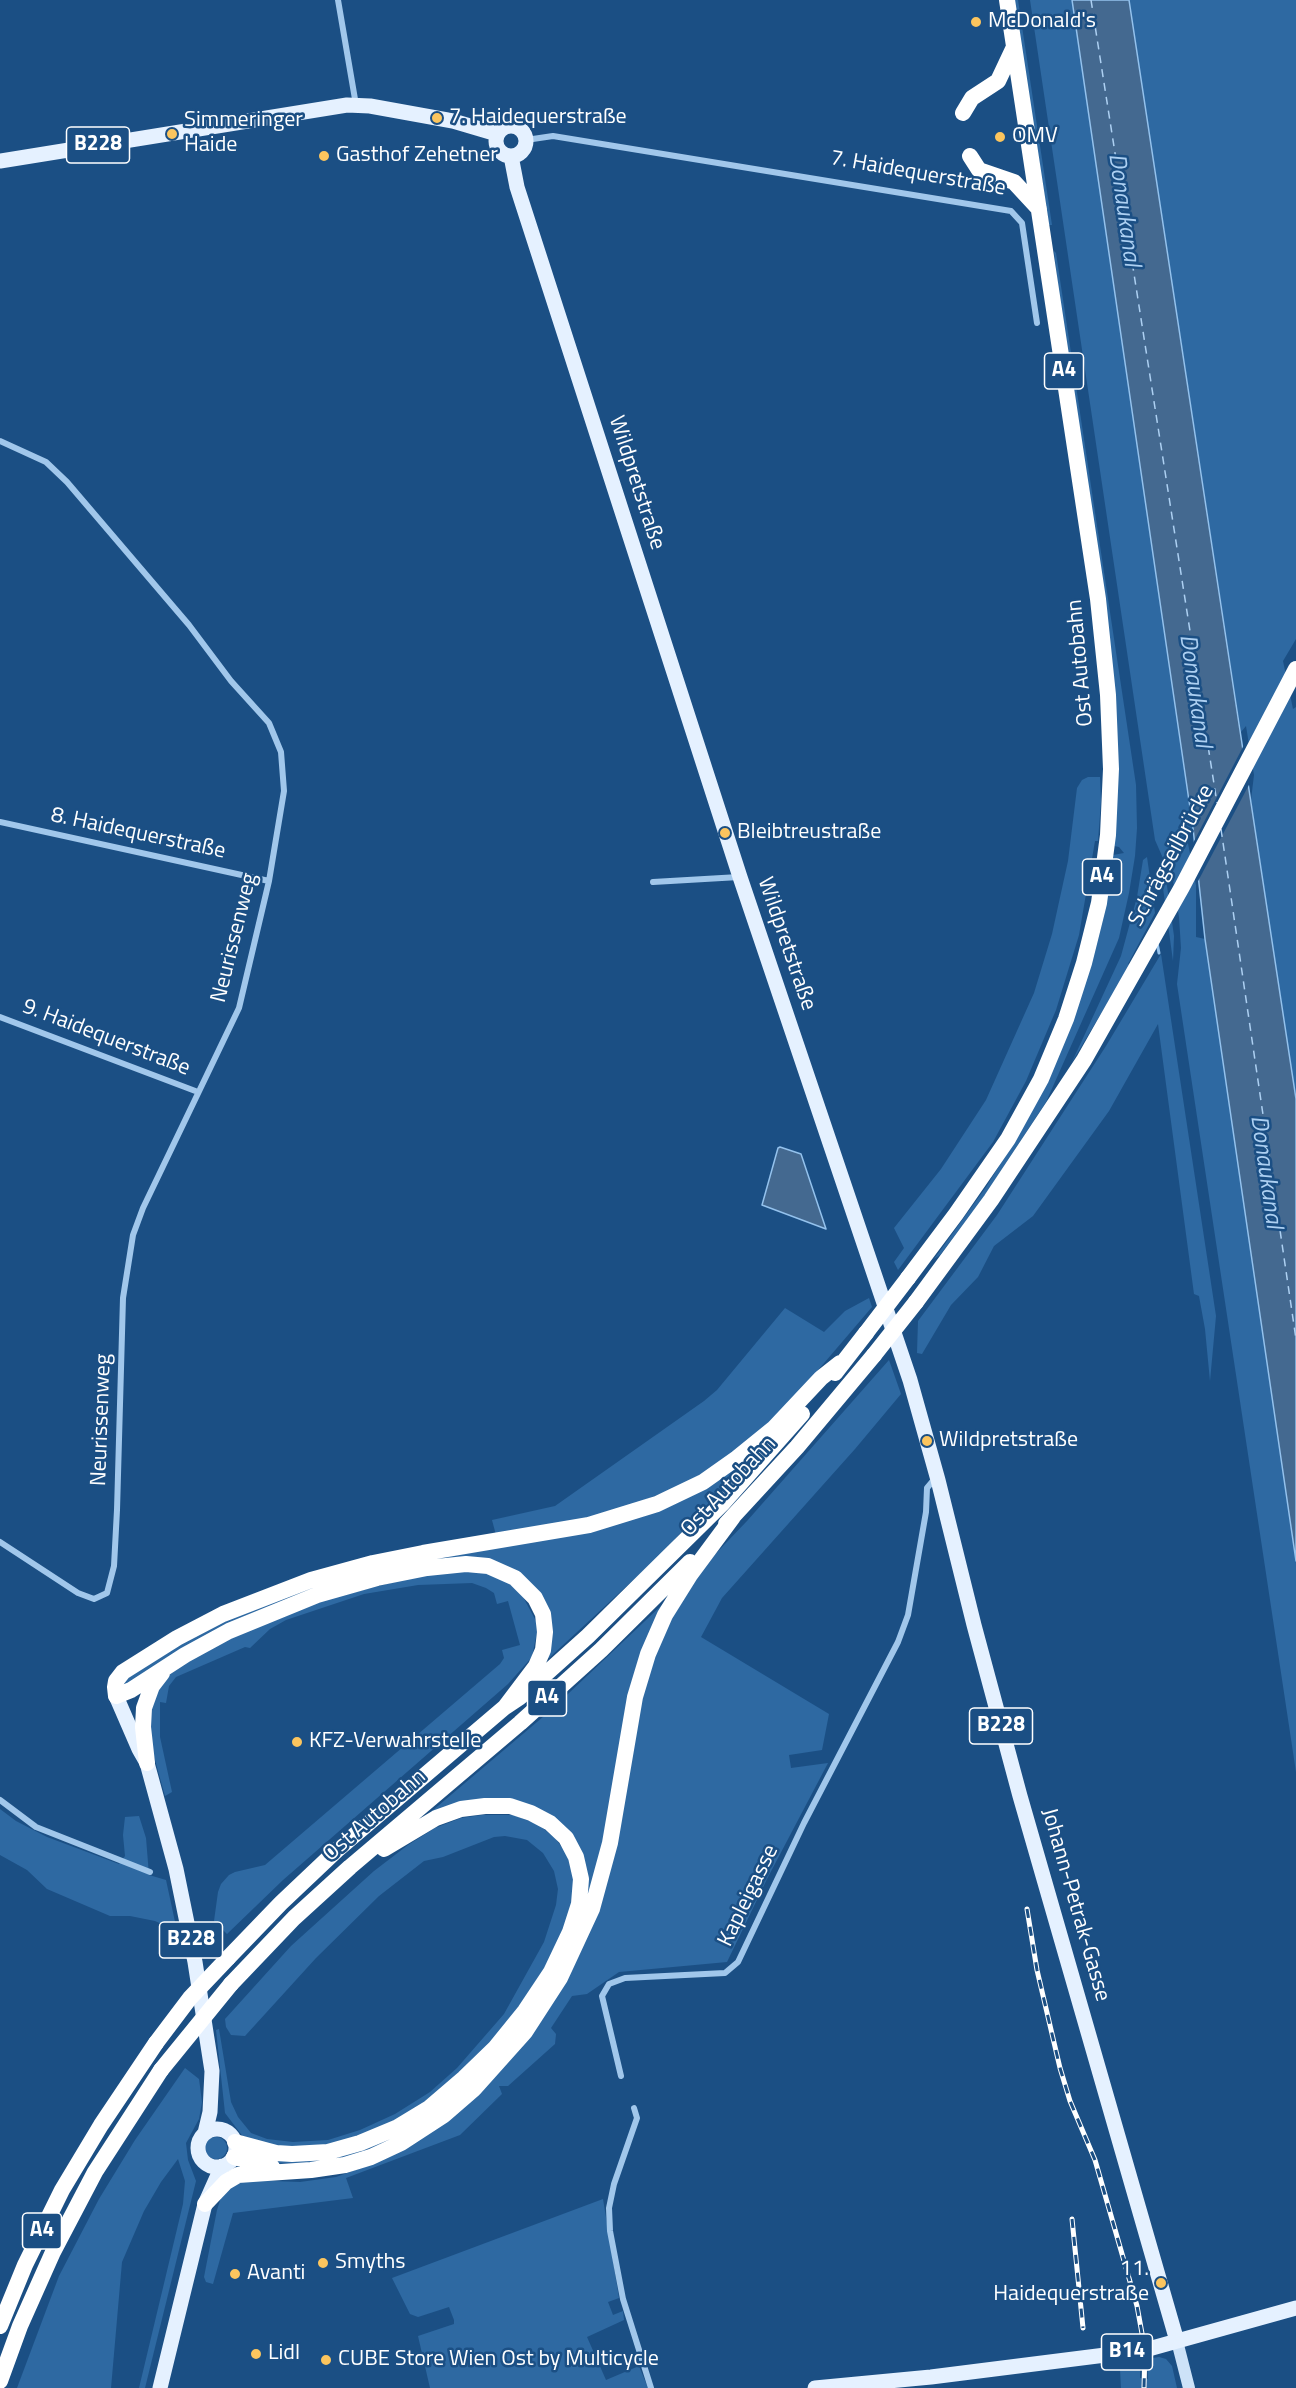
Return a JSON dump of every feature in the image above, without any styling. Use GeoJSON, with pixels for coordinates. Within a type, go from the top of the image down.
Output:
{"type":"FeatureCollection","features":[{"type":"Feature","properties":{"kind":"highway","name":"Ost Autobahn"},"geometry":{"type":"LineString","coordinates":[[0,2326],[25,2265],[62,2190],[101,2125],[156,2043],[190,1998],[281,1903],[337,1850],[505,1707],[520,1697],[588,1636],[672,1554],[783,1436],[828,1384],[840,1363],[908,1278],[1008,1139],[1041,1079],[1066,1019],[1084,963],[1099,903],[1108,835],[1111,769],[1108,695],[1098,599],[1007,0]]}},
{"type":"Feature","properties":{"kind":"highway"},"geometry":{"type":"LineString","coordinates":[[963,113],[970,92],[998,81],[1014,47]]}},
{"type":"Feature","properties":{"kind":"highway"},"geometry":{"type":"LineString","coordinates":[[970,156],[979,170],[1014,182],[1040,209]]}},
{"type":"Feature","properties":{"kind":"highway","name":"Schrägseilbrücke"},"geometry":{"type":"LineString","coordinates":[[874,1355],[916,1302],[1024,1152],[1084,1060],[1137,969],[1296,669]]}},
{"type":"Feature","properties":{"kind":"highway","name":"Ost Autobahn"},"geometry":{"type":"LineString","coordinates":[[0,2381],[20,2326],[52,2252],[94,2172],[161,2070],[231,1984],[294,1918],[350,1867],[520,1723],[601,1650],[733,1517],[874,1355]]}},
{"type":"Feature","properties":{"kind":"highway"},"geometry":{"type":"LineString","coordinates":[[505,1707],[539,1659],[545,1640],[545,1623],[539,1605],[523,1584],[507,1573],[488,1566],[466,1564],[426,1568],[351,1585],[260,1617],[221,1635],[131,1690],[116,1696],[116,1681],[130,1667],[177,1638],[223,1614],[285,1589],[372,1563],[589,1525],[657,1504],[703,1482],[737,1458],[774,1428],[821,1378],[840,1363]]}},
{"type":"Feature","properties":{"kind":"highway"},"geometry":{"type":"LineString","coordinates":[[205,2204],[226,2182],[238,2175],[330,2168],[358,2162],[388,2150],[418,2133],[474,2089],[512,2048],[541,2008],[565,1968],[592,1909],[610,1843],[635,1696],[648,1654],[665,1616],[690,1575],[733,1517]]}},
{"type":"Feature","properties":{"kind":"highway"},"geometry":{"type":"LineString","coordinates":[[147,1763],[143,1727],[144,1708],[152,1686],[167,1666]]}},
{"type":"Feature","properties":{"kind":"highway"},"geometry":{"type":"LineString","coordinates":[[229,2149],[292,2154],[328,2152],[360,2143],[396,2128],[429,2108],[495,2048],[525,2011],[551,1972],[570,1932],[579,1904],[581,1879],[576,1857],[566,1838],[550,1823],[510,1806],[461,1809],[436,1818],[391,1844],[370,1861],[350,1867]]}},
{"type":"Feature","properties":{"kind":"highway"},"geometry":{"type":"LineString","coordinates":[[229,2149],[290,2171]]}},
{"type":"Feature","properties":{"kind":"main road","name":"B228"},"geometry":{"type":"LineString","coordinates":[[0,161],[356,105],[453,121],[497,134]]}},
{"type":"Feature","properties":{"kind":"main road"},"geometry":{"type":"LineString","coordinates":[[512,126],[522,130],[526,140],[521,152],[512,156],[506,156],[497,148],[497,134],[501,129],[512,126]]}},
{"type":"Feature","properties":{"kind":"main road","name":"Wildpretstraße"},"geometry":{"type":"LineString","coordinates":[[512,156],[517,187],[740,877],[910,1380],[938,1480]]}},
{"type":"Feature","properties":{"kind":"main road","name":"Johann-Petrak-Gasse"},"geometry":{"type":"LineString","coordinates":[[938,1480],[1011,1764],[1177,2341]]}},
{"type":"Feature","properties":{"kind":"main road","name":"B228"},"geometry":{"type":"LineString","coordinates":[[116,1696],[147,1763],[176,1869],[195,1962],[212,2071],[229,2149]]}},
{"type":"Feature","properties":{"kind":"main road","name":"B228"},"geometry":{"type":"LineString","coordinates":[[205,2133],[210,2112],[212,2071]]}},
{"type":"Feature","properties":{"kind":"main road"},"geometry":{"type":"LineString","coordinates":[[205,2204],[204,2161],[198,2150],[201,2138],[205,2133],[215,2129],[229,2149]]}},
{"type":"Feature","properties":{"kind":"main road"},"geometry":{"type":"LineString","coordinates":[[204,2161],[212,2166],[229,2149]]}},
{"type":"Feature","properties":{"kind":"main road"},"geometry":{"type":"LineString","coordinates":[[160,2388],[205,2204],[229,2149]]}},
{"type":"Feature","properties":{"kind":"main road","name":"B14"},"geometry":{"type":"LineString","coordinates":[[815,2388],[1076,2360],[1145,2350],[1296,2308]]}},
{"type":"Feature","properties":{"kind":"main road"},"geometry":{"type":"LineString","coordinates":[[166,2362],[172,2388]]}},
{"type":"Feature","properties":{"kind":"street"},"geometry":{"type":"LineString","coordinates":[[338,0],[356,105]]}},
{"type":"Feature","properties":{"kind":"street","name":"7. Haidequerstraße"},"geometry":{"type":"LineString","coordinates":[[526,140],[553,136],[1011,212],[1022,223],[1037,322]]}},
{"type":"Feature","properties":{"kind":"street","name":"Neurissenweg"},"geometry":{"type":"LineString","coordinates":[[0,441],[46,462],[67,482],[189,625],[231,681],[269,723],[281,752],[284,791],[268,881],[239,1008],[143,1208],[133,1235],[123,1298],[114,1566],[107,1593],[94,1599],[78,1593],[0,1542]]}},
{"type":"Feature","properties":{"kind":"street","name":"8. Haidequerstraße"},"geometry":{"type":"LineString","coordinates":[[0,822],[268,881]]}},
{"type":"Feature","properties":{"kind":"street"},"geometry":{"type":"LineString","coordinates":[[653,882],[740,877]]}},
{"type":"Feature","properties":{"kind":"street","name":"9. Haidequerstraße"},"geometry":{"type":"LineString","coordinates":[[0,1017],[198,1092]]}},
{"type":"Feature","properties":{"kind":"street","name":"Kapleigasse"},"geometry":{"type":"LineString","coordinates":[[621,2076],[602,1996],[609,1983],[625,1978],[725,1973],[738,1962],[804,1822],[897,1642],[908,1615],[926,1512],[927,1488],[932,1482],[938,1480]]}},
{"type":"Feature","properties":{"kind":"street"},"geometry":{"type":"LineString","coordinates":[[0,1800],[36,1827],[150,1872]]}},
{"type":"Feature","properties":{"kind":"street"},"geometry":{"type":"LineString","coordinates":[[634,2108],[638,2118],[614,2184],[609,2208],[610,2231],[623,2299],[651,2388]]}},
{"type":"Feature","properties":{"kind":"street"},"geometry":{"type":"LineString","coordinates":[[1177,2341],[1189,2388]]}},
{"type":"Feature","properties":{"kind":"shaded area"},"geometry":{"type":"Polygon","coordinates":[[[1014,0],[1018,0],[1052,225],[1049,225],[1014,0]]]}},
{"type":"Feature","properties":{"kind":"shaded area"},"geometry":{"type":"Polygon","coordinates":[[[1030,0],[1072,0],[1193,828],[1186,833],[1196,885],[1196,937],[1205,939],[1296,1561],[1296,1772],[1177,984],[1181,948],[1179,917],[1173,881],[1155,840],[1030,0]]]}},
{"type":"Feature","properties":{"kind":"shaded area"},"geometry":{"type":"Polygon","coordinates":[[[1129,0],[1296,0],[1296,639],[1283,661],[1293,709],[1296,707],[1296,1099],[1251,800],[1254,775],[1246,726],[1241,732],[1129,0]]]}},
{"type":"Feature","properties":{"kind":"shaded area"},"geometry":{"type":"Polygon","coordinates":[[[1054,251],[1136,785],[1135,856],[1119,938],[1046,1102],[981,1201],[940,1255],[934,1259],[986,1187],[1021,1131],[1113,855],[1124,853],[1119,847],[1114,846],[1116,819],[1054,251]]]}},
{"type":"Feature","properties":{"kind":"shaded area"},"geometry":{"type":"Polygon","coordinates":[[[1088,777],[1100,777],[1098,841],[1095,841],[1079,935],[1056,1010],[1026,1081],[993,1142],[898,1270],[894,1262],[904,1248],[894,1228],[941,1169],[986,1100],[1034,993],[1052,934],[1068,861],[1077,788],[1082,780],[1088,777]]]}},
{"type":"Feature","properties":{"kind":"shaded area"},"geometry":{"type":"Polygon","coordinates":[[[1147,857],[1155,913],[1128,964],[1130,965],[1072,1062],[1121,956],[1137,897],[1143,860],[1147,857]]]}},
{"type":"Feature","properties":{"kind":"shaded area"},"geometry":{"type":"Polygon","coordinates":[[[1160,866],[1167,886],[1174,936],[1173,961],[1160,866]]]}},
{"type":"Feature","properties":{"kind":"shaded area"},"geometry":{"type":"Polygon","coordinates":[[[1161,954],[1216,1316],[1210,1381],[1199,1296],[1194,1294],[1158,1024],[1109,1111],[1033,1216],[994,1246],[978,1277],[951,1305],[922,1354],[917,1353],[918,1321],[997,1215],[1106,1046],[1161,954]]]}},
{"type":"Feature","properties":{"kind":"shaded area"},"geometry":{"type":"Polygon","coordinates":[[[869,1298],[872,1307],[772,1421],[740,1450],[683,1485],[597,1518],[496,1535],[492,1520],[555,1506],[704,1401],[717,1390],[785,1308],[824,1332],[845,1311],[869,1298]]]}},
{"type":"Feature","properties":{"kind":"shaded area"},"geometry":{"type":"Polygon","coordinates":[[[889,1360],[901,1394],[722,1598],[701,1637],[829,1714],[822,1750],[789,1755],[791,1768],[828,1763],[767,1879],[727,1962],[619,1972],[587,1994],[572,1996],[551,2028],[556,2034],[555,2044],[508,2086],[499,2086],[502,2094],[460,2135],[346,2178],[353,2198],[233,2213],[213,2284],[206,2282],[204,2277],[223,2191],[247,2180],[300,2182],[336,2177],[400,2151],[582,1944],[638,1703],[664,1625],[700,1570],[747,1521],[889,1360]]]}},
{"type":"Feature","properties":{"kind":"shaded area"},"geometry":{"type":"Polygon","coordinates":[[[748,1457],[751,1458],[657,1558],[549,1658],[546,1658],[544,1605],[485,1562],[369,1576],[124,1687],[122,1679],[199,1633],[265,1602],[366,1571],[567,1535],[748,1457]]]}},
{"type":"Feature","properties":{"kind":"shaded area"},"geometry":{"type":"Polygon","coordinates":[[[473,1570],[503,1578],[522,1595],[536,1621],[537,1632],[532,1657],[508,1684],[283,1880],[227,1934],[214,1921],[218,1892],[221,1884],[229,1875],[265,1865],[500,1664],[504,1658],[502,1650],[520,1645],[508,1601],[497,1604],[494,1593],[472,1583],[418,1585],[364,1594],[286,1620],[270,1629],[250,1648],[245,1647],[176,1677],[169,1686],[166,1703],[160,1702],[160,1737],[172,1792],[165,1796],[150,1742],[148,1720],[159,1684],[186,1659],[304,1605],[430,1573],[473,1570]]]}},
{"type":"Feature","properties":{"kind":"shaded area"},"geometry":{"type":"Polygon","coordinates":[[[664,1603],[638,1669],[607,1838],[594,1889],[558,1973],[527,2022],[499,2057],[470,2087],[435,2117],[389,2145],[357,2158],[320,2165],[273,2163],[245,2156],[247,2149],[292,2159],[335,2155],[385,2138],[414,2123],[465,2084],[524,2020],[555,1970],[577,1924],[586,1882],[576,1847],[564,1830],[550,1817],[527,1805],[484,1801],[461,1804],[419,1822],[550,1711],[664,1603]]]}},
{"type":"Feature","properties":{"kind":"shaded area"},"geometry":{"type":"Polygon","coordinates":[[[0,1809],[16,1821],[47,1837],[119,1864],[125,1856],[123,1835],[125,1817],[139,1816],[146,1838],[149,1875],[166,1880],[177,1931],[155,1921],[130,1916],[110,1916],[47,1889],[27,1870],[0,1855],[0,1809]]]}},
{"type":"Feature","properties":{"kind":"shaded area"},"geometry":{"type":"Polygon","coordinates":[[[482,1815],[514,1815],[539,1825],[555,1838],[567,1854],[574,1875],[573,1904],[560,1941],[533,1989],[474,2063],[400,2121],[325,2148],[281,2150],[244,2138],[225,2113],[216,2030],[219,2029],[231,2102],[238,2117],[251,2133],[267,2139],[293,2142],[328,2140],[360,2130],[395,2114],[430,2092],[457,2068],[504,2014],[544,1942],[556,1905],[558,1889],[554,1871],[543,1853],[527,1840],[505,1836],[494,1837],[443,1857],[424,1861],[379,1896],[316,1958],[245,2036],[231,2035],[226,2027],[225,2019],[291,1946],[374,1871],[435,1828],[461,1818],[482,1815]]]}},
{"type":"Feature","properties":{"kind":"shaded area"},"geometry":{"type":"Polygon","coordinates":[[[185,2068],[199,2079],[202,2102],[199,2119],[186,2143],[188,2160],[196,2181],[145,2388],[139,2388],[183,2204],[185,2181],[178,2159],[144,2211],[122,2262],[111,2388],[17,2388],[59,2276],[99,2199],[135,2140],[185,2068]]]}},
{"type":"Feature","properties":{"kind":"shaded area"},"geometry":{"type":"Polygon","coordinates":[[[216,2137],[224,2140],[227,2148],[224,2156],[216,2159],[208,2156],[205,2148],[208,2140],[216,2137]]]}},
{"type":"Feature","properties":{"kind":"shaded area"},"geometry":{"type":"Polygon","coordinates":[[[603,2199],[619,2298],[608,2302],[613,2315],[623,2311],[624,2320],[587,2337],[606,2380],[639,2366],[648,2388],[430,2388],[418,2336],[454,2324],[454,2320],[449,2307],[418,2317],[410,2314],[392,2278],[603,2199]]]}},
{"type":"Feature","properties":{"kind":"shaded area"},"geometry":{"type":"Polygon","coordinates":[[[1159,2357],[1166,2359],[1172,2366],[1177,2388],[1121,2388],[1120,2369],[1140,2367],[1140,2378],[1148,2379],[1147,2359],[1159,2357]]]}},
{"type":"Feature","properties":{"kind":"water","name":"Donaukanal"},"geometry":{"type":"Polygon","coordinates":[[[1072,0],[1129,0],[1296,1099],[1296,1561],[1205,939],[1193,828],[1072,0]]]}},
{"type":"Feature","properties":{"kind":"water"},"geometry":{"type":"Polygon","coordinates":[[[780,1147],[801,1154],[826,1229],[762,1205],[780,1147]]]}},
{"type":"Feature","properties":{"kind":"pier"},"geometry":{"type":"Polygon","coordinates":[[[1245,743],[1251,781],[1196,885],[1192,845],[1245,743]]]}},
{"type":"Feature","properties":{"kind":"waterway"},"geometry":{"type":"LineString","coordinates":[[1157,943],[1159,953]]}},
{"type":"Feature","properties":{"kind":"ferry route"},"geometry":{"type":"LineString","coordinates":[[1091,0],[1217,803]]}},
{"type":"Feature","properties":{"kind":"ferry route"},"geometry":{"type":"LineString","coordinates":[[1221,829],[1296,1339]]}},
{"type":"Feature","properties":{"kind":"railway"},"geometry":{"type":"LineString","coordinates":[[1027,1909],[1037,1970],[1060,2068],[1070,2101],[1095,2160],[1137,2306],[1145,2350],[1144,2388]]}},
{"type":"Feature","properties":{"kind":"railway"},"geometry":{"type":"LineString","coordinates":[[1072,2219],[1083,2328]]}},
{"type":"Feature","properties":{"kind":"place","name":"McDonald's"},"geometry":{"type":"Point","coordinates":[976,22]}},
{"type":"Feature","properties":{"kind":"place","name":"7. Haidequerstraße"},"geometry":{"type":"Point","coordinates":[437,118]}},
{"type":"Feature","properties":{"kind":"place","name":"Simmeringer Haide"},"geometry":{"type":"Point","coordinates":[172,134]}},
{"type":"Feature","properties":{"kind":"place","name":"OMV"},"geometry":{"type":"Point","coordinates":[1000,137]}},
{"type":"Feature","properties":{"kind":"place","name":"Gasthof Zehetner"},"geometry":{"type":"Point","coordinates":[324,156]}},
{"type":"Feature","properties":{"kind":"place","name":"Bleibtreustraße"},"geometry":{"type":"Point","coordinates":[725,833]}},
{"type":"Feature","properties":{"kind":"place","name":"Wildpretstraße"},"geometry":{"type":"Point","coordinates":[927,1441]}},
{"type":"Feature","properties":{"kind":"place","name":"KFZ-Verwahrstelle"},"geometry":{"type":"Point","coordinates":[297,1742]}},
{"type":"Feature","properties":{"kind":"place","name":"Smyths"},"geometry":{"type":"Point","coordinates":[323,2263]}},
{"type":"Feature","properties":{"kind":"place","name":"Avanti"},"geometry":{"type":"Point","coordinates":[235,2274]}},
{"type":"Feature","properties":{"kind":"place","name":"11. Haidequerstraße"},"geometry":{"type":"Point","coordinates":[1161,2283]}},
{"type":"Feature","properties":{"kind":"place","name":"Lidl"},"geometry":{"type":"Point","coordinates":[256,2354]}},
{"type":"Feature","properties":{"kind":"place","name":"CUBE Store Wien Ost by Multicycle"},"geometry":{"type":"Point","coordinates":[326,2360]}}]}
